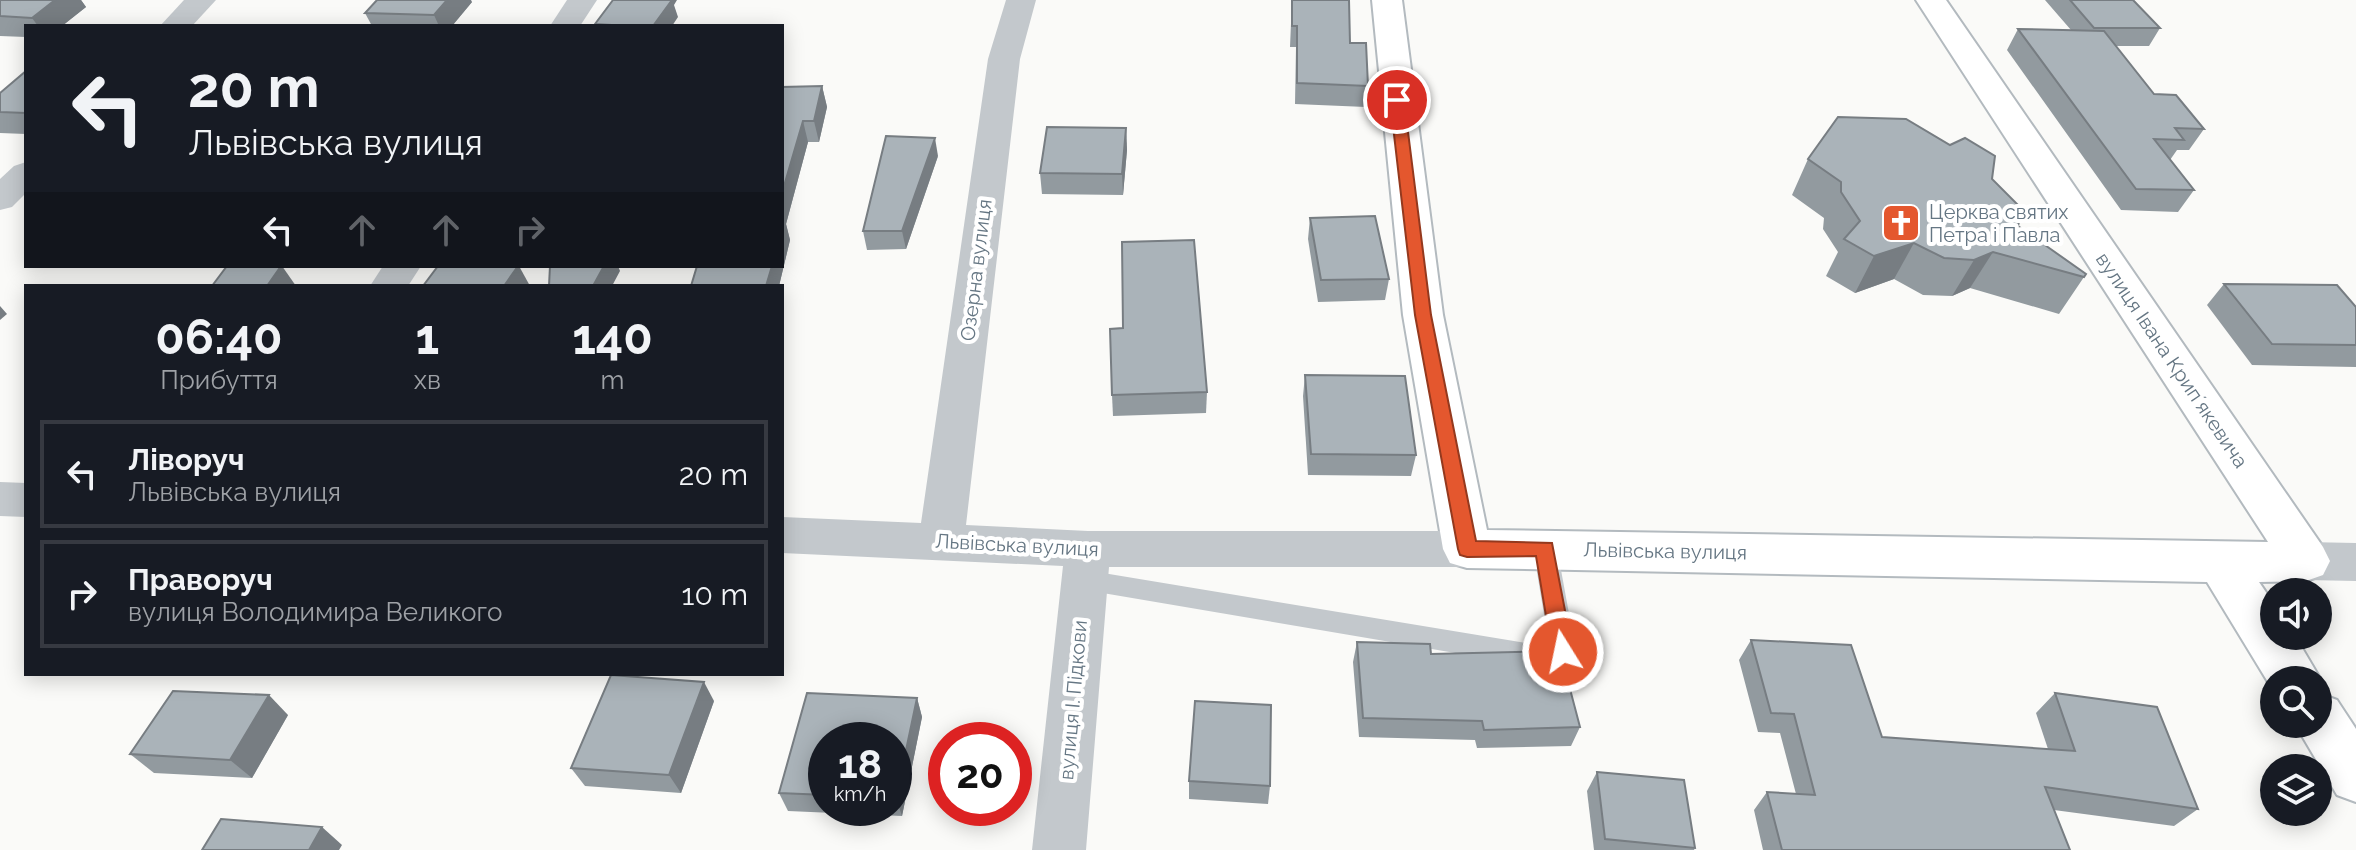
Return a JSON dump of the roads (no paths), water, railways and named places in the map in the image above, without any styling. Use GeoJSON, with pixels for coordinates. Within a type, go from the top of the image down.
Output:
{"type":"FeatureCollection","features":[{"type":"Feature","properties":{"kind":"street"},"geometry":{"type":"LineString","coordinates":[[177,24],[201,0]]}},
{"type":"Feature","properties":{"kind":"street"},"geometry":{"type":"LineString","coordinates":[[566,24],[582,0]]}},
{"type":"Feature","properties":{"kind":"street","name":"Озерна вулиця"},"geometry":{"type":"LineString","coordinates":[[941,541],[1004,59],[1021,0]]}},
{"type":"Feature","properties":{"kind":"street"},"geometry":{"type":"LineString","coordinates":[[1387,0],[1423,315],[1467,549]]}},
{"type":"Feature","properties":{"kind":"street","name":"вулиця Івана Крипʼякевича"},"geometry":{"type":"LineString","coordinates":[[1931,0],[2306,561]]}},
{"type":"Feature","properties":{"kind":"street"},"geometry":{"type":"LineString","coordinates":[[0,199],[24,175]]}},
{"type":"Feature","properties":{"kind":"street"},"geometry":{"type":"LineString","coordinates":[[0,499],[24,500]]}},
{"type":"Feature","properties":{"kind":"street","name":"Львівська вулиця"},"geometry":{"type":"LineString","coordinates":[[784,535],[941,541],[1086,564],[1545,548],[2221,563],[2356,562]]}},
{"type":"Feature","properties":{"kind":"street"},"geometry":{"type":"LineString","coordinates":[[2221,563],[2286,666]]}},
{"type":"Feature","properties":{"kind":"street","name":"вулиця І. Підкови"},"geometry":{"type":"LineString","coordinates":[[1059,850],[1086,564]]}},
{"type":"Feature","properties":{"kind":"street"},"geometry":{"type":"LineString","coordinates":[[2331,738],[2356,777]]}},
{"type":"Feature","properties":{"kind":"lane"},"geometry":{"type":"LineString","coordinates":[[1086,564],[1544,657],[1563,652],[1545,548]]}},
{"type":"Feature","properties":{"kind":"place","name":"Церква святих Петра і Павла"},"geometry":{"type":"Point","coordinates":[1901,223]}}]}
